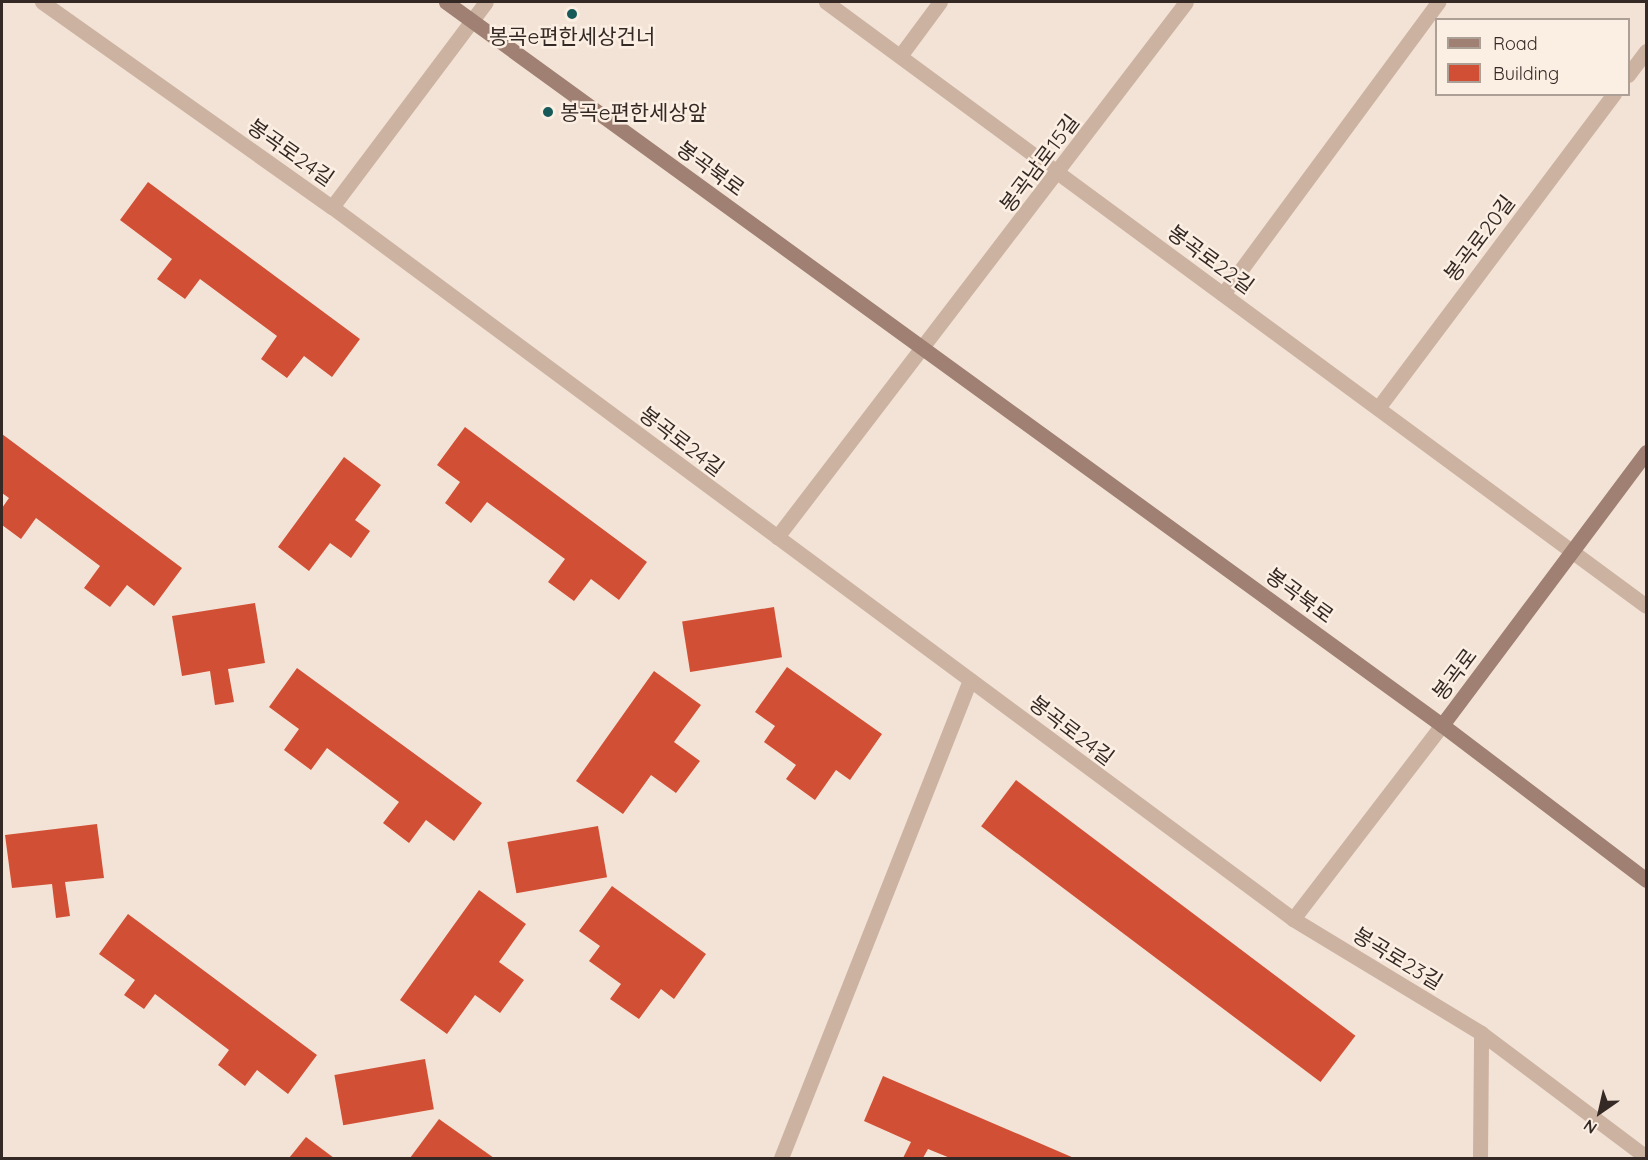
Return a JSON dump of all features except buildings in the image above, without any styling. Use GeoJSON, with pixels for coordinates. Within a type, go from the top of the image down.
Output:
{"type":"FeatureCollection","features":[{"type":"Feature","properties":{"kind":"street","name":"봉곡로24길"},"geometry":{"type":"LineString","coordinates":[[42,2],[332,207],[1293,919]]}},
{"type":"Feature","properties":{"kind":"street","name":"봉곡북로"},"geometry":{"type":"LineString","coordinates":[[446,2],[1442,725],[1647,880]]}},
{"type":"Feature","properties":{"kind":"street"},"geometry":{"type":"LineString","coordinates":[[332,207],[486,2]]}},
{"type":"Feature","properties":{"kind":"street","name":"봉곡로22길"},"geometry":{"type":"LineString","coordinates":[[826,2],[1647,606]]}},
{"type":"Feature","properties":{"kind":"street"},"geometry":{"type":"LineString","coordinates":[[900,56],[940,2]]}},
{"type":"Feature","properties":{"kind":"street","name":"봉곡남로15길"},"geometry":{"type":"LineString","coordinates":[[925,349],[1186,2]]}},
{"type":"Feature","properties":{"kind":"street"},"geometry":{"type":"LineString","coordinates":[[1223,294],[1438,2]]}},
{"type":"Feature","properties":{"kind":"street"},"geometry":{"type":"LineString","coordinates":[[1630,74],[1647,51]]}},
{"type":"Feature","properties":{"kind":"street","name":"봉곡로20길"},"geometry":{"type":"LineString","coordinates":[[1378,408],[1612,96]]}},
{"type":"Feature","properties":{"kind":"street"},"geometry":{"type":"LineString","coordinates":[[777,537],[925,349]]}},
{"type":"Feature","properties":{"kind":"street","name":"봉곡로"},"geometry":{"type":"LineString","coordinates":[[1293,919],[1647,452]]}},
{"type":"Feature","properties":{"kind":"street"},"geometry":{"type":"LineString","coordinates":[[781,1158],[970,681]]}},
{"type":"Feature","properties":{"kind":"street","name":"봉곡로23길"},"geometry":{"type":"LineString","coordinates":[[1293,919],[1481,1033],[1647,1157]]}},
{"type":"Feature","properties":{"kind":"street"},"geometry":{"type":"LineString","coordinates":[[1480,1158],[1481,1033]]}},
{"type":"Feature","properties":{"kind":"place","name":"봉곡e편한세상건너"},"geometry":{"type":"Point","coordinates":[572,14]}},
{"type":"Feature","properties":{"kind":"place","name":"봉곡e편한세상앞"},"geometry":{"type":"Point","coordinates":[548,112]}}]}
